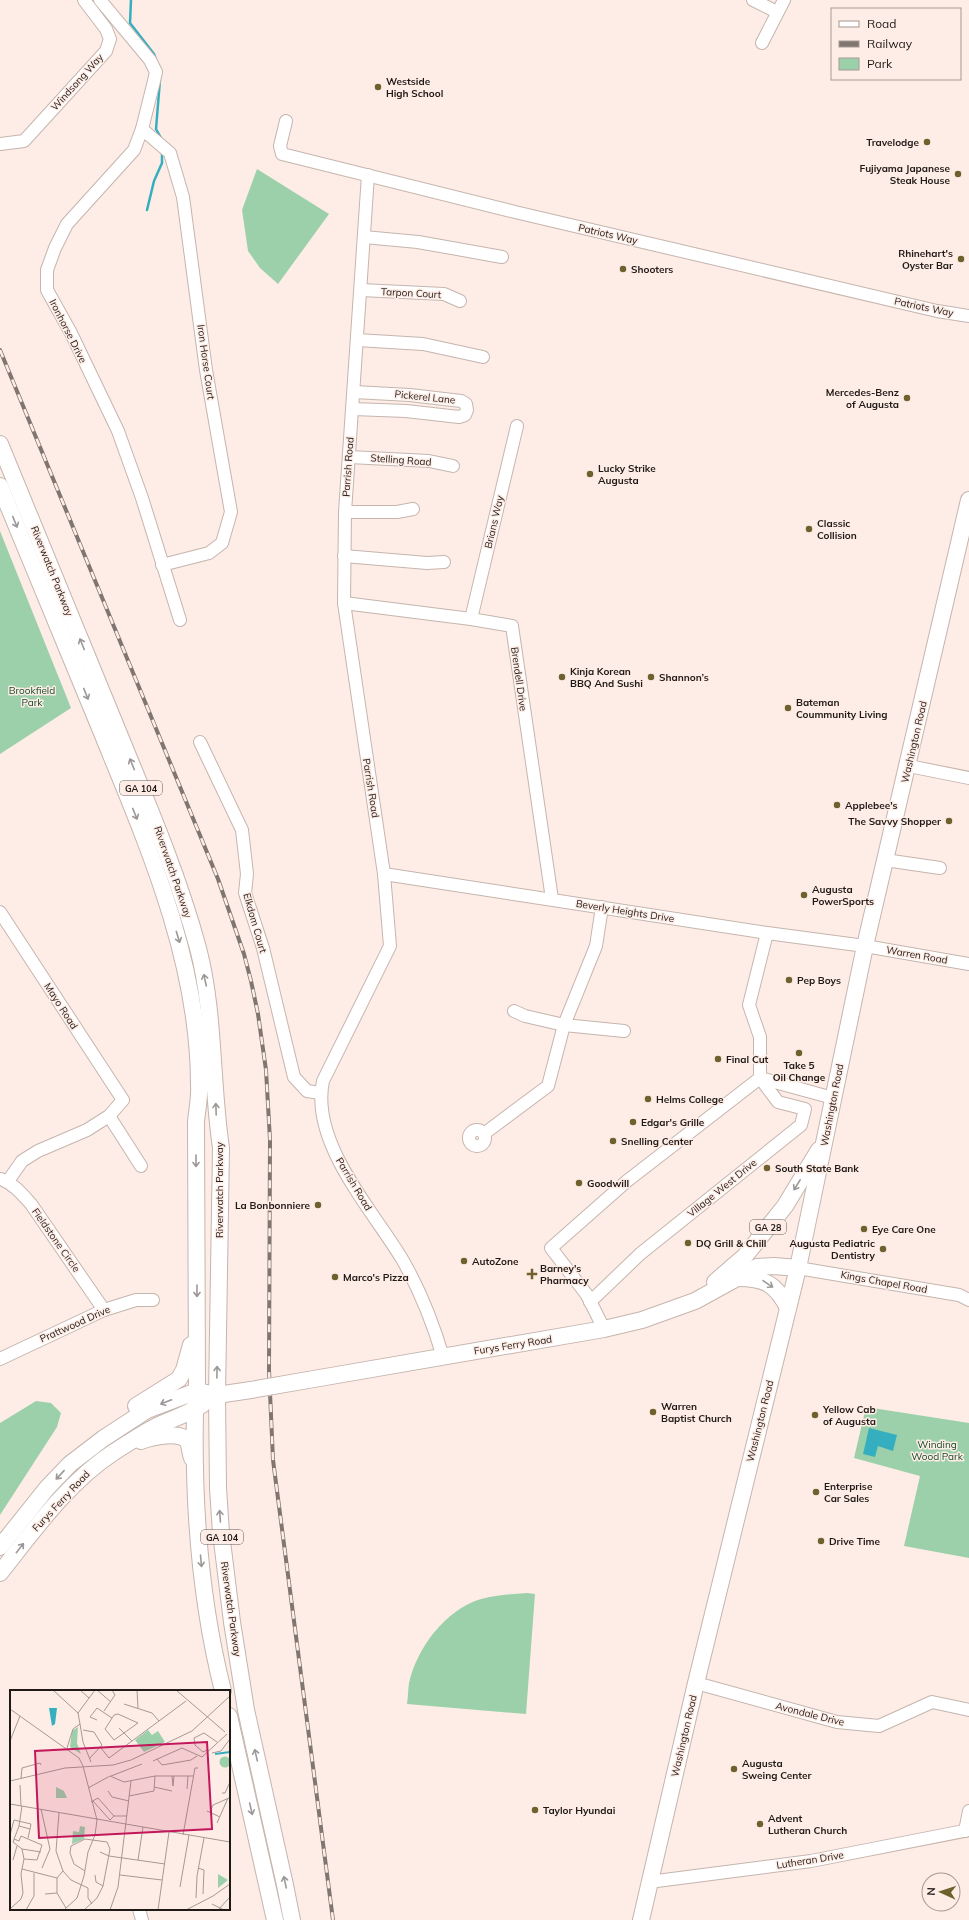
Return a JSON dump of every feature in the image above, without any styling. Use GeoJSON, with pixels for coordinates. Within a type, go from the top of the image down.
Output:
{"type":"FeatureCollection","features":[{"type":"Feature","properties":{"kind":"main road","name":"Riverwatch Parkway"},"geometry":{"type":"LineString","coordinates":[[0,444],[170,857],[198,948],[208,994],[215,1074],[216,1117],[221,1148],[217,1395],[218,1488],[224,1562],[246,1710],[286,1885],[292,1920]]}},
{"type":"Feature","properties":{"kind":"main road","name":"Riverwatch Parkway"},"geometry":{"type":"LineString","coordinates":[[0,486],[154,859],[181,949],[195,1027],[200,1086],[196,1122],[197,1391],[194,1410],[195,1470],[204,1591],[211,1638],[223,1690]]}},
{"type":"Feature","properties":{"kind":"main road","name":"Washington Road"},"geometry":{"type":"LineString","coordinates":[[641,1920],[696,1683],[798,1268],[833,1098],[885,860],[969,500]]}},
{"type":"Feature","properties":{"kind":"main road","name":"GA 28"},"geometry":{"type":"LineString","coordinates":[[695,1301],[745,1256],[785,1206],[825,1140]]}},
{"type":"Feature","properties":{"kind":"main road","name":"Furys Ferry Road"},"geometry":{"type":"LineString","coordinates":[[0,1547],[47,1488],[66,1469],[104,1438],[147,1410],[197,1391],[217,1395],[251,1390],[604,1329],[642,1320],[695,1301],[757,1267],[774,1266],[798,1268]]}},
{"type":"Feature","properties":{"kind":"main road"},"geometry":{"type":"LineString","coordinates":[[737,1278],[756,1278],[768,1282],[782,1296],[788,1308]]}},
{"type":"Feature","properties":{"kind":"main road"},"geometry":{"type":"LineString","coordinates":[[104,1438],[114,1420],[179,1379],[184,1370],[197,1322]]}},
{"type":"Feature","properties":{"kind":"main road","name":"Furys Ferry Road"},"geometry":{"type":"LineString","coordinates":[[0,1573],[37,1526],[82,1476],[113,1453],[154,1428],[194,1410],[217,1395]]}},
{"type":"Feature","properties":{"kind":"main road"},"geometry":{"type":"LineString","coordinates":[[113,1453],[150,1438],[174,1435],[182,1437],[188,1442],[195,1470]]}},
{"type":"Feature","properties":{"kind":"main road"},"geometry":{"type":"LineString","coordinates":[[230,1720],[275,1920]]}},
{"type":"Feature","properties":{"kind":"street","name":"Windsong Way"},"geometry":{"type":"LineString","coordinates":[[0,144],[24,141],[106,51],[110,39],[106,29],[84,0]]}},
{"type":"Feature","properties":{"kind":"street"},"geometry":{"type":"LineString","coordinates":[[753,0],[777,12]]}},
{"type":"Feature","properties":{"kind":"street"},"geometry":{"type":"LineString","coordinates":[[762,43],[784,0]]}},
{"type":"Feature","properties":{"kind":"street","name":"Ironhorse Drive"},"geometry":{"type":"LineString","coordinates":[[102,2],[150,60],[156,72],[142,129],[134,150],[67,224],[55,248],[47,270],[47,290],[71,333],[118,431],[142,498],[180,620]]}},
{"type":"Feature","properties":{"kind":"street","name":"Patriots Way"},"geometry":{"type":"LineString","coordinates":[[286,121],[280,146],[282,154],[515,212],[937,311],[969,316]]}},
{"type":"Feature","properties":{"kind":"street","name":"Iron Horse Court"},"geometry":{"type":"LineString","coordinates":[[142,129],[157,144],[170,153],[183,197],[206,370],[231,512],[222,543],[209,553],[162,565]]}},
{"type":"Feature","properties":{"kind":"street","name":"Parrish Road"},"geometry":{"type":"LineString","coordinates":[[368,175],[345,512],[344,603],[384,874],[390,946],[323,1081],[320,1093],[320,1102],[326,1127],[339,1160],[412,1278],[431,1320],[443,1357]]}},
{"type":"Feature","properties":{"kind":"street"},"geometry":{"type":"LineString","coordinates":[[364,237],[418,242],[502,258]]}},
{"type":"Feature","properties":{"kind":"street","name":"Tarpon Court"},"geometry":{"type":"LineString","coordinates":[[361,290],[444,294],[460,301]]}},
{"type":"Feature","properties":{"kind":"street"},"geometry":{"type":"LineString","coordinates":[[357,340],[424,344],[483,357]]}},
{"type":"Feature","properties":{"kind":"street","name":"Pickerel Lane"},"geometry":{"type":"LineString","coordinates":[[353,409],[406,411],[459,417],[465,415],[467,410],[466,404],[461,401],[410,395],[354,392]]}},
{"type":"Feature","properties":{"kind":"street","name":"Brians Way"},"geometry":{"type":"LineString","coordinates":[[471,619],[517,426]]}},
{"type":"Feature","properties":{"kind":"street","name":"Stelling Road"},"geometry":{"type":"LineString","coordinates":[[349,457],[429,461],[453,466]]}},
{"type":"Feature","properties":{"kind":"street"},"geometry":{"type":"LineString","coordinates":[[345,512],[397,512],[413,509]]}},
{"type":"Feature","properties":{"kind":"street"},"geometry":{"type":"LineString","coordinates":[[344,556],[427,563],[444,562]]}},
{"type":"Feature","properties":{"kind":"street","name":"Brendell Drive"},"geometry":{"type":"LineString","coordinates":[[344,603],[471,619],[512,626],[552,899]]}},
{"type":"Feature","properties":{"kind":"street","name":"Elkdom Court"},"geometry":{"type":"LineString","coordinates":[[200,742],[242,830],[246,868],[245,893],[263,948],[294,1077],[307,1091],[320,1093]]}},
{"type":"Feature","properties":{"kind":"street"},"geometry":{"type":"LineString","coordinates":[[908,766],[969,778]]}},
{"type":"Feature","properties":{"kind":"street"},"geometry":{"type":"LineString","coordinates":[[885,860],[940,868]]}},
{"type":"Feature","properties":{"kind":"street","name":"Beverly Heights Drive"},"geometry":{"type":"LineString","coordinates":[[384,874],[767,933],[866,946]]}},
{"type":"Feature","properties":{"kind":"street"},"geometry":{"type":"LineString","coordinates":[[484,1133],[548,1086],[564,1025],[596,946],[602,907]]}},
{"type":"Feature","properties":{"kind":"street","name":"Mayo Road"},"geometry":{"type":"LineString","coordinates":[[0,912],[123,1100],[109,1116]]}},
{"type":"Feature","properties":{"kind":"street"},"geometry":{"type":"LineString","coordinates":[[760,1078],[760,1037],[749,1005],[767,933]]}},
{"type":"Feature","properties":{"kind":"street","name":"Warren Road"},"geometry":{"type":"LineString","coordinates":[[866,946],[969,964]]}},
{"type":"Feature","properties":{"kind":"street"},"geometry":{"type":"LineString","coordinates":[[514,1011],[525,1016],[564,1025],[624,1031]]}},
{"type":"Feature","properties":{"kind":"street"},"geometry":{"type":"LineString","coordinates":[[760,1078],[833,1098]]}},
{"type":"Feature","properties":{"kind":"street"},"geometry":{"type":"LineString","coordinates":[[604,1329],[590,1302],[551,1248],[627,1181],[760,1078]]}},
{"type":"Feature","properties":{"kind":"street","name":"Village West Drive"},"geometry":{"type":"LineString","coordinates":[[590,1302],[640,1254],[801,1125],[805,1109],[778,1102],[760,1078]]}},
{"type":"Feature","properties":{"kind":"street"},"geometry":{"type":"LineString","coordinates":[[4,1180],[22,1160],[38,1151],[87,1130],[109,1116],[141,1166]]}},
{"type":"Feature","properties":{"kind":"street","name":"Fieldstone Circle"},"geometry":{"type":"LineString","coordinates":[[4,1180],[19,1191],[31,1204],[104,1310]]}},
{"type":"Feature","properties":{"kind":"street","name":"Kings Chapel Road"},"geometry":{"type":"LineString","coordinates":[[798,1268],[959,1295],[969,1300]]}},
{"type":"Feature","properties":{"kind":"street","name":"Prattwood Drive"},"geometry":{"type":"LineString","coordinates":[[0,1359],[104,1310],[136,1300],[153,1300]]}},
{"type":"Feature","properties":{"kind":"street","name":"Avondale Drive"},"geometry":{"type":"LineString","coordinates":[[696,1683],[837,1722],[880,1726],[932,1702],[969,1710]]}},
{"type":"Feature","properties":{"kind":"street"},"geometry":{"type":"LineString","coordinates":[[967,1831],[969,1811]]}},
{"type":"Feature","properties":{"kind":"street","name":"Lutheran Drive"},"geometry":{"type":"LineString","coordinates":[[649,1882],[811,1861],[967,1831]]}},
{"type":"Feature","properties":{"kind":"street"},"geometry":{"type":"LineString","coordinates":[[140,1910],[142,1920]]}},
{"type":"Feature","properties":{"kind":"green space"},"geometry":{"type":"Polygon","coordinates":[[[257,169],[329,214],[278,284],[260,268],[248,251],[242,210],[257,169]]]}},
{"type":"Feature","properties":{"kind":"green space","name":"Brookfield Park"},"geometry":{"type":"Polygon","coordinates":[[[0,531],[71,708],[0,754],[0,531]]]}},
{"type":"Feature","properties":{"kind":"green space"},"geometry":{"type":"Polygon","coordinates":[[[36,1401],[51,1403],[61,1413],[57,1427],[0,1515],[0,1423],[36,1401]]]}},
{"type":"Feature","properties":{"kind":"green space","name":"Winding Wood Park"},"geometry":{"type":"Polygon","coordinates":[[[866,1407],[969,1423],[969,1558],[904,1546],[920,1476],[854,1458],[866,1407]]]}},
{"type":"Feature","properties":{"kind":"green space"},"geometry":{"type":"Polygon","coordinates":[[[527,1593],[535,1594],[526,1714],[407,1704],[409,1683],[413,1670],[426,1644],[434,1632],[445,1621],[468,1604],[481,1599],[527,1593]]]}},
{"type":"Feature","properties":{"kind":"water"},"geometry":{"type":"Polygon","coordinates":[[[869,1428],[897,1435],[893,1451],[878,1446],[875,1457],[863,1454],[869,1428]]]}},
{"type":"Feature","properties":{"kind":"waterway"},"geometry":{"type":"LineString","coordinates":[[131,0],[130,23],[154,54],[156,60]]}},
{"type":"Feature","properties":{"kind":"waterway"},"geometry":{"type":"LineString","coordinates":[[160,80],[156,129],[161,138]]}},
{"type":"Feature","properties":{"kind":"waterway"},"geometry":{"type":"LineString","coordinates":[[147,210],[154,181],[162,163],[162,151]]}},
{"type":"Feature","properties":{"kind":"railway"},"geometry":{"type":"LineString","coordinates":[[0,350],[218,879],[244,954],[258,1014],[266,1070],[270,1140],[269,1370],[273,1460],[333,1920]]}},
{"type":"Feature","properties":{"kind":"place","name":"Westside High School"},"geometry":{"type":"Point","coordinates":[378,87]}},
{"type":"Feature","properties":{"kind":"place","name":"Travelodge"},"geometry":{"type":"Point","coordinates":[927,142]}},
{"type":"Feature","properties":{"kind":"place","name":"Fujiyama Japanese Steak House"},"geometry":{"type":"Point","coordinates":[958,174]}},
{"type":"Feature","properties":{"kind":"place","name":"Rhinehart's Oyster Bar"},"geometry":{"type":"Point","coordinates":[961,259]}},
{"type":"Feature","properties":{"kind":"place","name":"Shooters"},"geometry":{"type":"Point","coordinates":[623,269]}},
{"type":"Feature","properties":{"kind":"place","name":"Mercedes-Benz of Augusta"},"geometry":{"type":"Point","coordinates":[907,398]}},
{"type":"Feature","properties":{"kind":"place","name":"Lucky Strike Augusta"},"geometry":{"type":"Point","coordinates":[590,474]}},
{"type":"Feature","properties":{"kind":"place","name":"Classic Collision"},"geometry":{"type":"Point","coordinates":[809,529]}},
{"type":"Feature","properties":{"kind":"place","name":"Kinja Korean BBQ And Sushi"},"geometry":{"type":"Point","coordinates":[562,677]}},
{"type":"Feature","properties":{"kind":"place","name":"Shannon’s"},"geometry":{"type":"Point","coordinates":[651,677]}},
{"type":"Feature","properties":{"kind":"place","name":"Bateman Coummunity Living"},"geometry":{"type":"Point","coordinates":[788,708]}},
{"type":"Feature","properties":{"kind":"place","name":"Applebee's"},"geometry":{"type":"Point","coordinates":[837,805]}},
{"type":"Feature","properties":{"kind":"place","name":"The Savvy Shopper"},"geometry":{"type":"Point","coordinates":[949,821]}},
{"type":"Feature","properties":{"kind":"place","name":"Augusta PowerSports"},"geometry":{"type":"Point","coordinates":[804,895]}},
{"type":"Feature","properties":{"kind":"place","name":"Pep Boys"},"geometry":{"type":"Point","coordinates":[789,980]}},
{"type":"Feature","properties":{"kind":"place","name":"Take 5 Oil Change"},"geometry":{"type":"Point","coordinates":[799,1053]}},
{"type":"Feature","properties":{"kind":"place","name":"Final Cut"},"geometry":{"type":"Point","coordinates":[718,1059]}},
{"type":"Feature","properties":{"kind":"place","name":"Helms College"},"geometry":{"type":"Point","coordinates":[648,1099]}},
{"type":"Feature","properties":{"kind":"place","name":"Edgar's Grille"},"geometry":{"type":"Point","coordinates":[633,1122]}},
{"type":"Feature","properties":{"kind":"place","name":"Snelling Center"},"geometry":{"type":"Point","coordinates":[613,1141]}},
{"type":"Feature","properties":{"kind":"place","name":"South State Bank"},"geometry":{"type":"Point","coordinates":[767,1168]}},
{"type":"Feature","properties":{"kind":"place","name":"Goodwill"},"geometry":{"type":"Point","coordinates":[579,1183]}},
{"type":"Feature","properties":{"kind":"place","name":"La Bonbonniere"},"geometry":{"type":"Point","coordinates":[318,1205]}},
{"type":"Feature","properties":{"kind":"place","name":"Eye Care One"},"geometry":{"type":"Point","coordinates":[864,1229]}},
{"type":"Feature","properties":{"kind":"place","name":"DQ Grill & Chill"},"geometry":{"type":"Point","coordinates":[688,1243]}},
{"type":"Feature","properties":{"kind":"place","name":"Augusta Pediatric Dentistry"},"geometry":{"type":"Point","coordinates":[883,1249]}},
{"type":"Feature","properties":{"kind":"place","name":"AutoZone"},"geometry":{"type":"Point","coordinates":[464,1261]}},
{"type":"Feature","properties":{"kind":"place","name":"Barney's Pharmacy"},"geometry":{"type":"Point","coordinates":[532,1274]}},
{"type":"Feature","properties":{"kind":"place","name":"Marco's Pizza"},"geometry":{"type":"Point","coordinates":[335,1277]}},
{"type":"Feature","properties":{"kind":"place","name":"Warren Baptist Church"},"geometry":{"type":"Point","coordinates":[653,1412]}},
{"type":"Feature","properties":{"kind":"place","name":"Yellow Cab of Augusta"},"geometry":{"type":"Point","coordinates":[815,1415]}},
{"type":"Feature","properties":{"kind":"place","name":"Enterprise Car Sales"},"geometry":{"type":"Point","coordinates":[816,1492]}},
{"type":"Feature","properties":{"kind":"place","name":"Drive Time"},"geometry":{"type":"Point","coordinates":[821,1541]}},
{"type":"Feature","properties":{"kind":"place","name":"Augusta Sweing Center"},"geometry":{"type":"Point","coordinates":[734,1769]}},
{"type":"Feature","properties":{"kind":"place","name":"Taylor Hyundai"},"geometry":{"type":"Point","coordinates":[535,1810]}},
{"type":"Feature","properties":{"kind":"place","name":"Advent Lutheran Church"},"geometry":{"type":"Point","coordinates":[760,1824]}}]}
